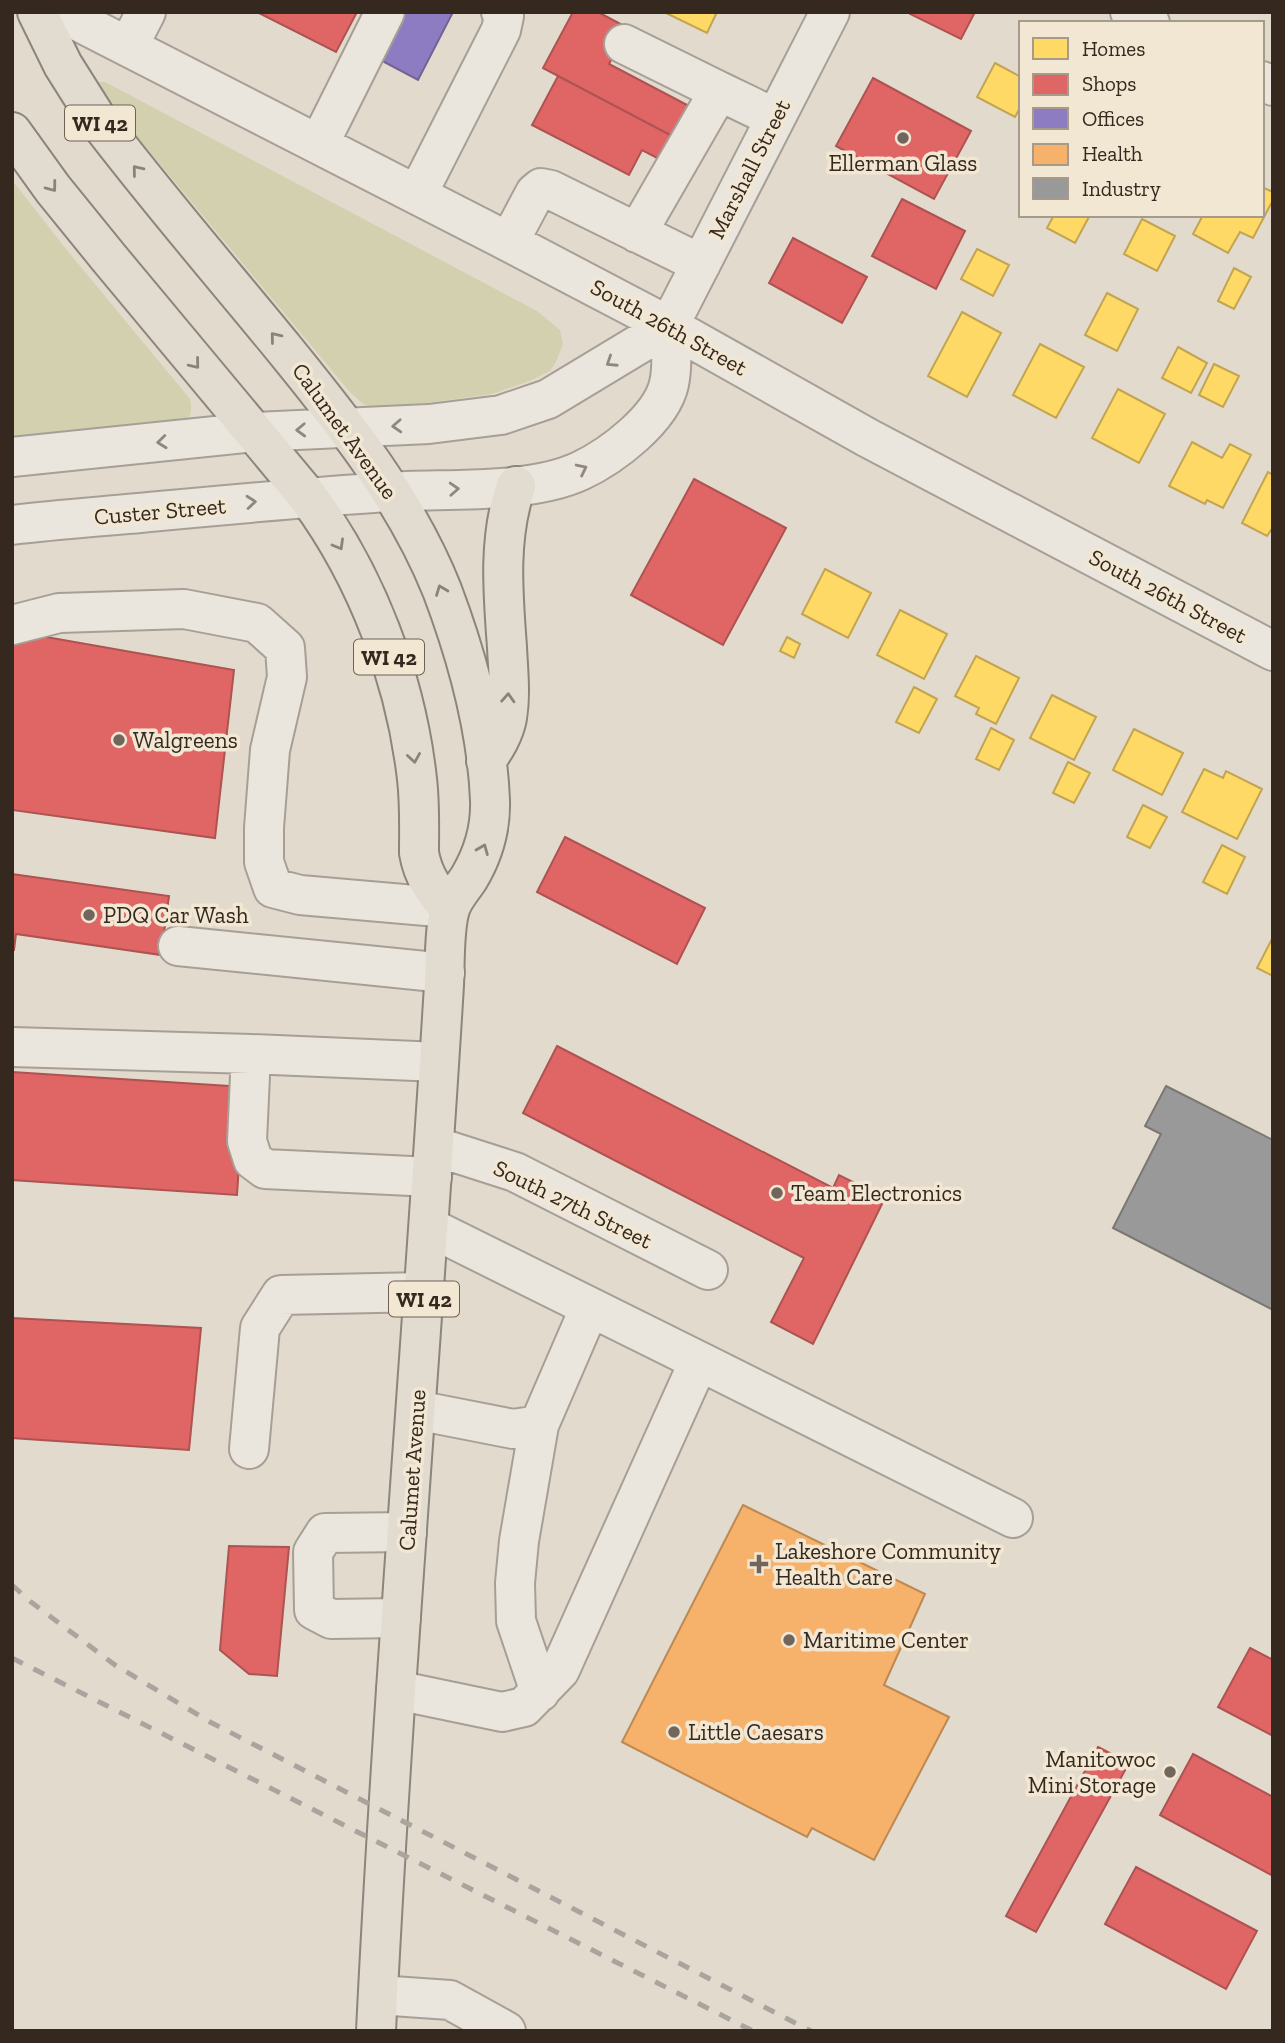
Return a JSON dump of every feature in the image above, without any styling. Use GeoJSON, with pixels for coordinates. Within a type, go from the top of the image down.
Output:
{"type":"FeatureCollection","features":[{"type":"Feature","properties":{"kind":"main road","name":"Calumet Avenue"},"geometry":{"type":"LineString","coordinates":[[37,12],[69,75],[104,129],[349,428],[391,491],[435,573],[457,632],[477,708],[486,761],[490,824],[487,839],[476,864],[449,908],[387,1815],[377,2013]]}},
{"type":"Feature","properties":{"kind":"main road","name":"WI 42"},"geometry":{"type":"LineString","coordinates":[[12,132],[108,258],[308,497],[330,527],[372,613],[389,658],[415,759],[420,864],[429,883],[449,908]]}},
{"type":"Feature","properties":{"kind":"main road"},"geometry":{"type":"LineString","coordinates":[[486,761],[500,738],[508,710],[504,545],[507,518],[516,486]]}},
{"type":"Feature","properties":{"kind":"street","name":"South 26th Street"},"geometry":{"type":"LineString","coordinates":[[60,12],[669,326],[868,438],[1273,651]]}},
{"type":"Feature","properties":{"kind":"street"},"geometry":{"type":"LineString","coordinates":[[128,47],[146,12]]}},
{"type":"Feature","properties":{"kind":"street"},"geometry":{"type":"LineString","coordinates":[[319,144],[385,12]]}},
{"type":"Feature","properties":{"kind":"street"},"geometry":{"type":"LineString","coordinates":[[417,195],[501,30],[504,16],[501,12]]}},
{"type":"Feature","properties":{"kind":"street","name":"Marshall Street"},"geometry":{"type":"LineString","coordinates":[[669,326],[830,12]]}},
{"type":"Feature","properties":{"kind":"street"},"geometry":{"type":"LineString","coordinates":[[1130,12],[1146,21]]}},
{"type":"Feature","properties":{"kind":"street"},"geometry":{"type":"LineString","coordinates":[[624,44],[775,118]]}},
{"type":"Feature","properties":{"kind":"street"},"geometry":{"type":"LineString","coordinates":[[637,233],[719,91]]}},
{"type":"Feature","properties":{"kind":"street"},"geometry":{"type":"LineString","coordinates":[[509,242],[535,192],[541,188],[551,190],[701,264]]}},
{"type":"Feature","properties":{"kind":"street"},"geometry":{"type":"LineString","coordinates":[[12,457],[254,432],[456,422],[514,412],[548,399],[669,326],[669,385],[661,402],[651,417],[631,437],[592,465],[557,479],[516,486],[308,497]]}},
{"type":"Feature","properties":{"kind":"street","name":"Custer Street"},"geometry":{"type":"LineString","coordinates":[[12,525],[308,497]]}},
{"type":"Feature","properties":{"kind":"street"},"geometry":{"type":"LineString","coordinates":[[12,625],[59,613],[184,609],[257,623],[285,648],[287,677],[270,750],[264,828],[264,862],[273,888],[300,895],[449,908]]}},
{"type":"Feature","properties":{"kind":"street"},"geometry":{"type":"LineString","coordinates":[[178,946],[445,973]]}},
{"type":"Feature","properties":{"kind":"street"},"geometry":{"type":"LineString","coordinates":[[12,1047],[439,1062]]}},
{"type":"Feature","properties":{"kind":"street","name":"South 27th Street"},"geometry":{"type":"LineString","coordinates":[[251,1054],[247,1141],[253,1160],[265,1169],[433,1161],[515,1172],[708,1270]]}},
{"type":"Feature","properties":{"kind":"street"},"geometry":{"type":"LineString","coordinates":[[429,1227],[1013,1518]]}},
{"type":"Feature","properties":{"kind":"street"},"geometry":{"type":"LineString","coordinates":[[249,1450],[260,1328],[281,1295],[424,1292]]}},
{"type":"Feature","properties":{"kind":"street"},"geometry":{"type":"LineString","coordinates":[[540,1692],[516,1621],[515,1583],[519,1541],[539,1424],[590,1307]]}},
{"type":"Feature","properties":{"kind":"street"},"geometry":{"type":"LineString","coordinates":[[396,1690],[502,1712],[524,1707],[540,1692],[560,1670],[699,1361]]}},
{"type":"Feature","properties":{"kind":"street"},"geometry":{"type":"LineString","coordinates":[[415,1410],[513,1429],[539,1424]]}},
{"type":"Feature","properties":{"kind":"street"},"geometry":{"type":"LineString","coordinates":[[401,1618],[331,1619],[314,1610],[313,1552],[325,1533],[407,1532]]}},
{"type":"Feature","properties":{"kind":"street"},"geometry":{"type":"LineString","coordinates":[[377,2013],[450,2000],[506,2031]]}},
{"type":"Feature","properties":{"kind":"shaded area"},"geometry":{"type":"Polygon","coordinates":[[[98,82],[105,82],[537,311],[560,330],[563,344],[556,362],[550,371],[530,381],[492,394],[406,406],[374,408],[363,404],[349,391],[109,103],[98,88],[98,82]]]}},
{"type":"Feature","properties":{"kind":"shaded area"},"geometry":{"type":"Polygon","coordinates":[[[12,180],[190,399],[191,412],[184,423],[12,442],[12,180]]]}},
{"type":"Feature","properties":{"kind":"building: Homes"},"geometry":{"type":"Polygon","coordinates":[[[664,12],[717,12],[707,33],[664,12]]]}},
{"type":"Feature","properties":{"kind":"building: Homes"},"geometry":{"type":"Polygon","coordinates":[[[995,63],[1019,76],[1019,110],[1015,117],[977,97],[995,63]]]}},
{"type":"Feature","properties":{"kind":"building: Homes"},"geometry":{"type":"Polygon","coordinates":[[[1264,188],[1273,192],[1273,200],[1253,238],[1240,232],[1228,253],[1193,234],[1202,217],[1264,217],[1264,188]]]}},
{"type":"Feature","properties":{"kind":"building: Homes"},"geometry":{"type":"Polygon","coordinates":[[[1053,217],[1089,217],[1075,243],[1047,228],[1053,217]]]}},
{"type":"Feature","properties":{"kind":"building: Homes"},"geometry":{"type":"Polygon","coordinates":[[[1142,219],[1175,236],[1157,271],[1124,254],[1142,219]]]}},
{"type":"Feature","properties":{"kind":"building: Homes"},"geometry":{"type":"Polygon","coordinates":[[[977,249],[1009,265],[993,296],[961,279],[977,249]]]}},
{"type":"Feature","properties":{"kind":"building: Homes"},"geometry":{"type":"Polygon","coordinates":[[[1234,268],[1251,277],[1234,309],[1218,301],[1234,268]]]}},
{"type":"Feature","properties":{"kind":"building: Homes"},"geometry":{"type":"Polygon","coordinates":[[[1107,293],[1138,309],[1117,351],[1085,335],[1107,293]]]}},
{"type":"Feature","properties":{"kind":"building: Homes"},"geometry":{"type":"Polygon","coordinates":[[[962,312],[1001,333],[967,397],[928,376],[962,312]]]}},
{"type":"Feature","properties":{"kind":"building: Homes"},"geometry":{"type":"Polygon","coordinates":[[[1040,344],[1084,367],[1056,418],[1013,395],[1040,344]]]}},
{"type":"Feature","properties":{"kind":"building: Homes"},"geometry":{"type":"Polygon","coordinates":[[[1178,347],[1207,363],[1191,393],[1162,378],[1178,347]]]}},
{"type":"Feature","properties":{"kind":"building: Homes"},"geometry":{"type":"Polygon","coordinates":[[[1214,364],[1239,376],[1223,407],[1199,395],[1214,364]]]}},
{"type":"Feature","properties":{"kind":"building: Homes"},"geometry":{"type":"Polygon","coordinates":[[[1118,389],[1165,414],[1139,463],[1092,438],[1118,389]]]}},
{"type":"Feature","properties":{"kind":"building: Homes"},"geometry":{"type":"Polygon","coordinates":[[[1192,442],[1222,458],[1230,444],[1251,455],[1223,508],[1207,500],[1205,504],[1169,486],[1192,442]]]}},
{"type":"Feature","properties":{"kind":"building: Homes"},"geometry":{"type":"Polygon","coordinates":[[[1268,472],[1273,475],[1273,531],[1267,536],[1242,523],[1268,472]]]}},
{"type":"Feature","properties":{"kind":"building: Homes"},"geometry":{"type":"Polygon","coordinates":[[[825,569],[871,593],[848,638],[802,614],[825,569]]]}},
{"type":"Feature","properties":{"kind":"building: Homes"},"geometry":{"type":"Polygon","coordinates":[[[900,610],[947,634],[924,679],[877,655],[900,610]]]}},
{"type":"Feature","properties":{"kind":"building: Homes"},"geometry":{"type":"Polygon","coordinates":[[[787,637],[800,644],[794,658],[780,651],[787,637]]]}},
{"type":"Feature","properties":{"kind":"building: Homes"},"geometry":{"type":"Polygon","coordinates":[[[976,656],[1019,678],[996,724],[976,714],[979,708],[955,696],[976,656]]]}},
{"type":"Feature","properties":{"kind":"building: Homes"},"geometry":{"type":"Polygon","coordinates":[[[914,687],[937,699],[919,733],[896,722],[914,687]]]}},
{"type":"Feature","properties":{"kind":"building: Homes"},"geometry":{"type":"Polygon","coordinates":[[[1052,695],[1096,717],[1074,760],[1030,738],[1052,695]]]}},
{"type":"Feature","properties":{"kind":"building: Homes"},"geometry":{"type":"Polygon","coordinates":[[[991,728],[1014,740],[999,770],[976,759],[991,728]]]}},
{"type":"Feature","properties":{"kind":"building: Homes"},"geometry":{"type":"Polygon","coordinates":[[[1134,729],[1183,753],[1162,795],[1113,770],[1134,729]]]}},
{"type":"Feature","properties":{"kind":"building: Homes"},"geometry":{"type":"Polygon","coordinates":[[[1068,762],[1090,773],[1074,803],[1053,793],[1068,762]]]}},
{"type":"Feature","properties":{"kind":"building: Homes"},"geometry":{"type":"Polygon","coordinates":[[[1204,769],[1223,778],[1226,771],[1262,789],[1237,839],[1182,812],[1204,769]]]}},
{"type":"Feature","properties":{"kind":"building: Homes"},"geometry":{"type":"Polygon","coordinates":[[[1143,805],[1167,817],[1150,848],[1127,837],[1143,805]]]}},
{"type":"Feature","properties":{"kind":"building: Homes"},"geometry":{"type":"Polygon","coordinates":[[[1222,845],[1245,857],[1227,894],[1203,882],[1222,845]]]}},
{"type":"Feature","properties":{"kind":"building: Homes"},"geometry":{"type":"Polygon","coordinates":[[[1273,937],[1273,976],[1257,968],[1273,937]]]}},
{"type":"Feature","properties":{"kind":"building: Shops"},"geometry":{"type":"Polygon","coordinates":[[[257,12],[357,12],[336,52],[257,12]]]}},
{"type":"Feature","properties":{"kind":"building: Shops"},"geometry":{"type":"Polygon","coordinates":[[[573,12],[598,12],[628,28],[609,64],[689,106],[674,137],[543,68],[573,12]]]}},
{"type":"Feature","properties":{"kind":"building: Shops"},"geometry":{"type":"Polygon","coordinates":[[[910,12],[975,12],[961,39],[910,12]]]}},
{"type":"Feature","properties":{"kind":"building: Shops"},"geometry":{"type":"Polygon","coordinates":[[[558,76],[674,137],[661,160],[642,150],[629,175],[532,125],[558,76]]]}},
{"type":"Feature","properties":{"kind":"building: Shops","name":"Ellerman Glass"},"geometry":{"type":"Polygon","coordinates":[[[873,78],[971,131],[934,199],[836,146],[873,78]]]}},
{"type":"Feature","properties":{"kind":"building: Shops"},"geometry":{"type":"Polygon","coordinates":[[[902,199],[965,231],[936,289],[872,256],[902,199]]]}},
{"type":"Feature","properties":{"kind":"building: Shops"},"geometry":{"type":"Polygon","coordinates":[[[793,238],[867,277],[842,323],[769,283],[793,238]]]}},
{"type":"Feature","properties":{"kind":"building: Shops"},"geometry":{"type":"Polygon","coordinates":[[[694,479],[786,528],[723,645],[631,595],[694,479]]]}},
{"type":"Feature","properties":{"kind":"building: Shops","name":"Walgreens"},"geometry":{"type":"Polygon","coordinates":[[[12,631],[234,670],[215,838],[12,810],[12,631]]]}},
{"type":"Feature","properties":{"kind":"building: Shops"},"geometry":{"type":"Polygon","coordinates":[[[565,837],[705,908],[677,964],[537,892],[565,837]]]}},
{"type":"Feature","properties":{"kind":"building: Shops","name":"PDQ Car Wash"},"geometry":{"type":"Polygon","coordinates":[[[12,874],[169,896],[161,955],[16,934],[12,950],[12,874]]]}},
{"type":"Feature","properties":{"kind":"building: Shops","name":"Team Electronics"},"geometry":{"type":"Polygon","coordinates":[[[557,1046],[833,1188],[839,1175],[885,1198],[813,1344],[771,1322],[804,1258],[523,1113],[557,1046]]]}},
{"type":"Feature","properties":{"kind":"building: Shops"},"geometry":{"type":"Polygon","coordinates":[[[12,1072],[244,1087],[237,1195],[12,1180],[12,1072]]]}},
{"type":"Feature","properties":{"kind":"building: Shops"},"geometry":{"type":"Polygon","coordinates":[[[12,1318],[201,1328],[189,1450],[12,1438],[12,1318]]]}},
{"type":"Feature","properties":{"kind":"building: Shops"},"geometry":{"type":"Polygon","coordinates":[[[229,1546],[289,1547],[277,1676],[249,1674],[220,1650],[229,1546]]]}},
{"type":"Feature","properties":{"kind":"building: Shops"},"geometry":{"type":"Polygon","coordinates":[[[1250,1648],[1273,1660],[1273,1736],[1218,1707],[1250,1648]]]}},
{"type":"Feature","properties":{"kind":"building: Shops"},"geometry":{"type":"Polygon","coordinates":[[[1098,1747],[1129,1763],[1036,1932],[1006,1916],[1098,1747]]]}},
{"type":"Feature","properties":{"kind":"building: Shops"},"geometry":{"type":"Polygon","coordinates":[[[1193,1754],[1273,1797],[1273,1876],[1160,1815],[1193,1754]]]}},
{"type":"Feature","properties":{"kind":"building: Shops"},"geometry":{"type":"Polygon","coordinates":[[[1136,1867],[1257,1931],[1226,1989],[1105,1924],[1136,1867]]]}},
{"type":"Feature","properties":{"kind":"building: Offices"},"geometry":{"type":"Polygon","coordinates":[[[396,12],[453,12],[418,80],[373,56],[396,12]]]}},
{"type":"Feature","properties":{"kind":"building: Health","name":"Maritime Center"},"geometry":{"type":"Polygon","coordinates":[[[743,1505],[925,1594],[884,1685],[949,1717],[874,1860],[812,1828],[807,1837],[622,1742],[743,1505]]]}},
{"type":"Feature","properties":{"kind":"building: Industry"},"geometry":{"type":"Polygon","coordinates":[[[1166,1086],[1273,1140],[1273,1310],[1113,1228],[1161,1134],[1145,1126],[1166,1086]]]}},
{"type":"Feature","properties":{"kind":"railway"},"geometry":{"type":"LineString","coordinates":[[12,1585],[115,1665],[210,1722],[811,2031]]}},
{"type":"Feature","properties":{"kind":"railway"},"geometry":{"type":"LineString","coordinates":[[12,1658],[753,2031]]}},
{"type":"Feature","properties":{"kind":"place","name":"Ellerman Glass"},"geometry":{"type":"Point","coordinates":[903,138]}},
{"type":"Feature","properties":{"kind":"place","name":"Walgreens"},"geometry":{"type":"Point","coordinates":[119,740]}},
{"type":"Feature","properties":{"kind":"place","name":"PDQ Car Wash"},"geometry":{"type":"Point","coordinates":[89,915]}},
{"type":"Feature","properties":{"kind":"place","name":"Team Electronics"},"geometry":{"type":"Point","coordinates":[777,1193]}},
{"type":"Feature","properties":{"kind":"place","name":"Lakeshore Community Health Care"},"geometry":{"type":"Point","coordinates":[759,1564]}},
{"type":"Feature","properties":{"kind":"place","name":"Maritime Center"},"geometry":{"type":"Point","coordinates":[789,1640]}},
{"type":"Feature","properties":{"kind":"place","name":"Little Caesars"},"geometry":{"type":"Point","coordinates":[674,1732]}},
{"type":"Feature","properties":{"kind":"place","name":"Manitowoc Mini Storage"},"geometry":{"type":"Point","coordinates":[1170,1772]}}]}
